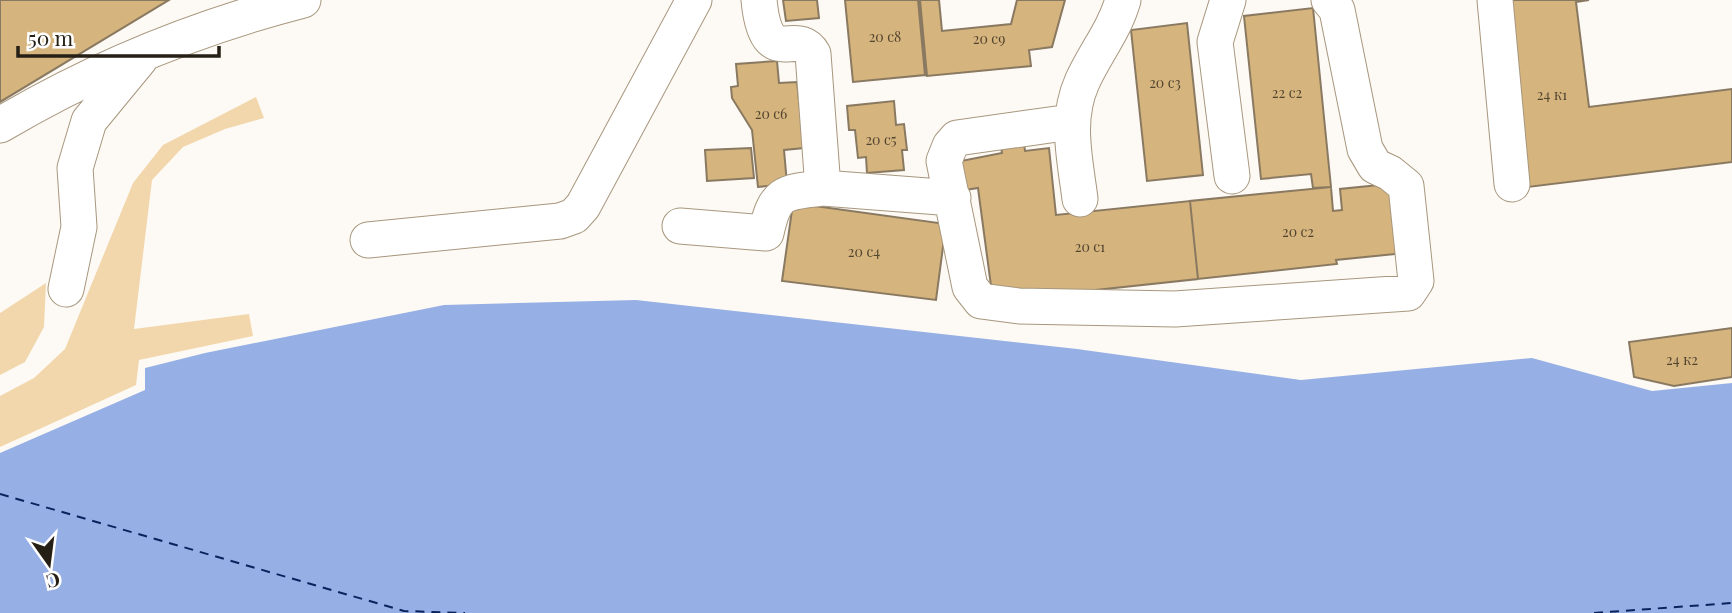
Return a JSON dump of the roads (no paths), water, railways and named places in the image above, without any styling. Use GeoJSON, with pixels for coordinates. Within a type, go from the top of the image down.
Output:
{"type":"FeatureCollection","features":[{"type":"Feature","properties":{"kind":"street"},"geometry":{"type":"LineString","coordinates":[[0,125],[146,51],[257,12],[303,0]]}},
{"type":"Feature","properties":{"kind":"street"},"geometry":{"type":"LineString","coordinates":[[368,240],[538,224],[573,216],[583,206],[694,0]]}},
{"type":"Feature","properties":{"kind":"street"},"geometry":{"type":"LineString","coordinates":[[759,0],[764,32],[775,44],[803,45],[810,48],[813,54],[823,188]]}},
{"type":"Feature","properties":{"kind":"street"},"geometry":{"type":"LineString","coordinates":[[1080,199],[1071,122],[1082,83],[1117,21],[1123,0]]}},
{"type":"Feature","properties":{"kind":"street"},"geometry":{"type":"LineString","coordinates":[[1228,0],[1214,42],[1232,176]]}},
{"type":"Feature","properties":{"kind":"street"},"geometry":{"type":"LineString","coordinates":[[1071,122],[957,138],[950,146],[944,161],[970,287],[981,301],[1018,306],[1175,309],[1408,293],[1416,281],[1406,186],[1390,173],[1375,166],[1365,149],[1337,10],[1329,0]]}},
{"type":"Feature","properties":{"kind":"street"},"geometry":{"type":"LineString","coordinates":[[1495,0],[1512,184]]}},
{"type":"Feature","properties":{"kind":"street"},"geometry":{"type":"LineString","coordinates":[[66,289],[79,227],[75,168],[89,121],[146,51]]}},
{"type":"Feature","properties":{"kind":"street"},"geometry":{"type":"LineString","coordinates":[[680,226],[766,233],[771,209],[779,198],[793,192],[823,188],[953,198]]}},
{"type":"Feature","properties":{"kind":"water"},"geometry":{"type":"Polygon","coordinates":[[[636,300],[1077,349],[1301,380],[1532,358],[1652,391],[1732,383],[1732,613],[0,613],[0,453],[145,390],[145,368],[205,353],[444,305],[636,300]]]}}]}
